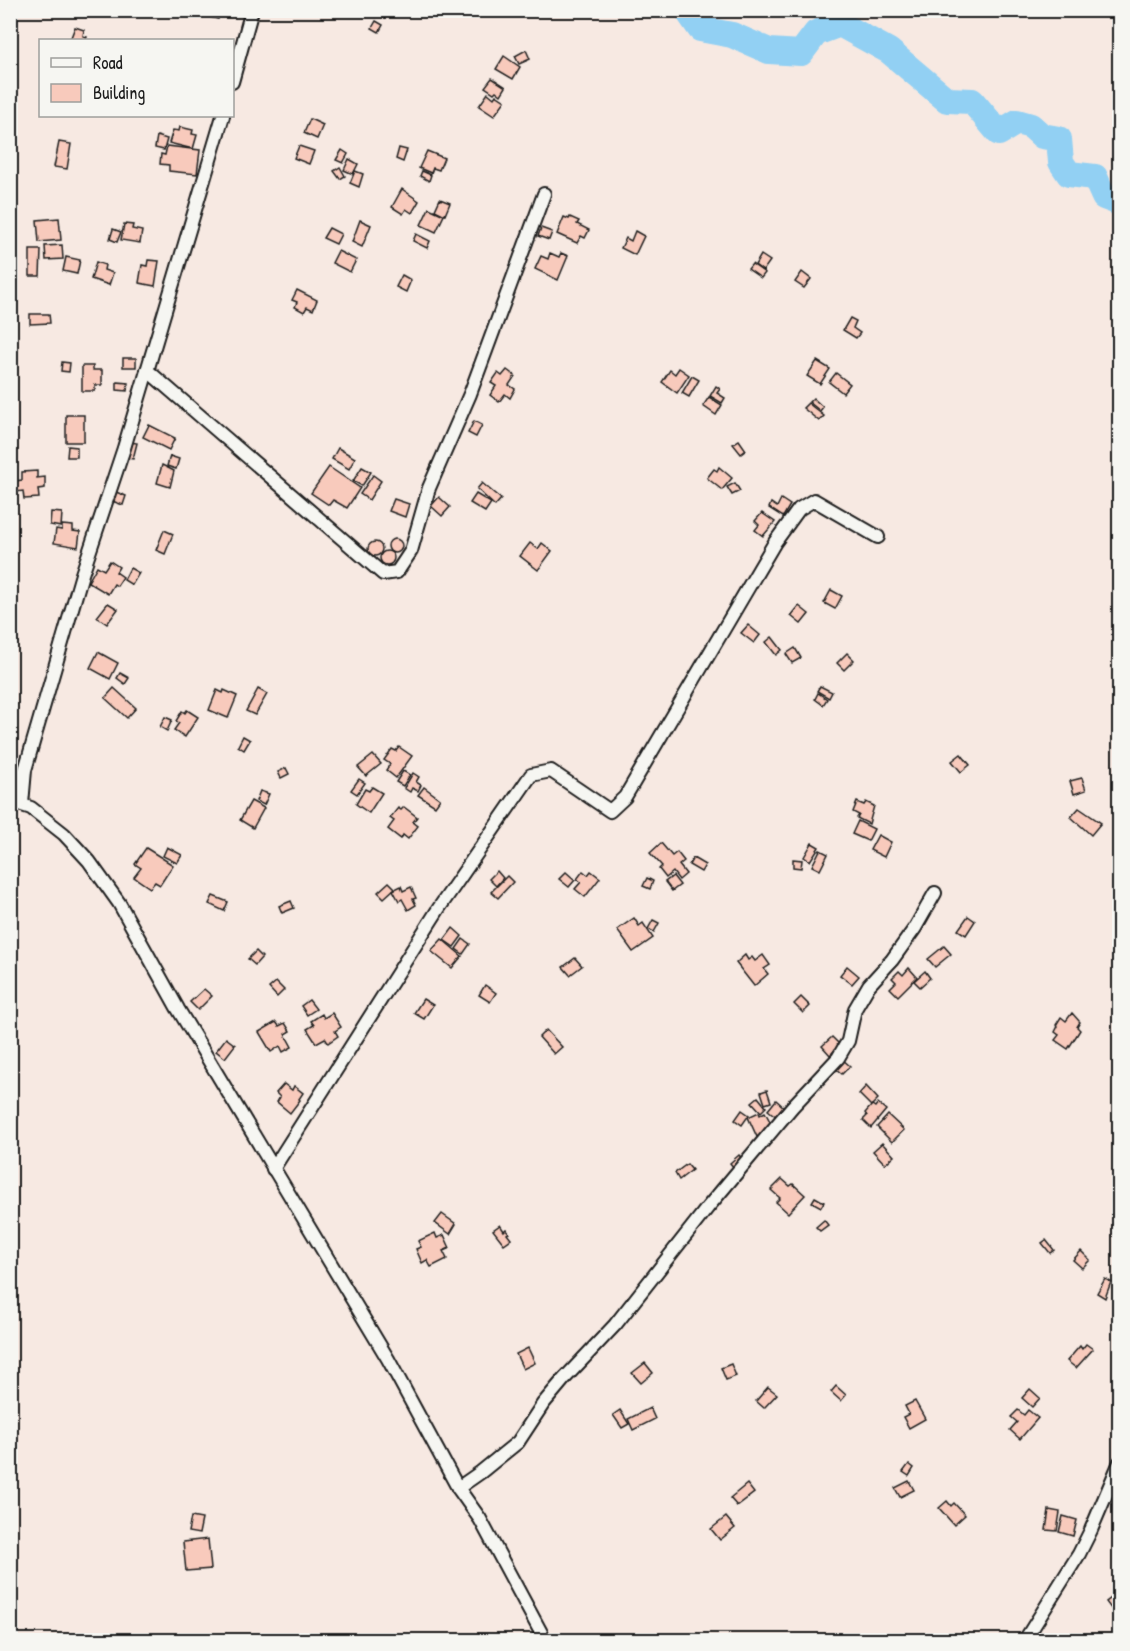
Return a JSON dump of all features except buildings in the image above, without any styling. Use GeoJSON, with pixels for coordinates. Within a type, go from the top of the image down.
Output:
{"type":"FeatureCollection","features":[{"type":"Feature","properties":{"kind":"street"},"geometry":{"type":"LineString","coordinates":[[234,75],[252,10]]}},
{"type":"Feature","properties":{"kind":"street"},"geometry":{"type":"LineString","coordinates":[[223,117],[147,370],[75,596],[16,803],[43,817],[64,834],[102,879],[136,932],[178,1009],[388,1359],[458,1488],[480,1519],[545,1641]]}},
{"type":"Feature","properties":{"kind":"street"},"geometry":{"type":"LineString","coordinates":[[147,370],[342,541],[383,574],[398,572],[411,551],[429,488],[470,394],[544,194]]}},
{"type":"Feature","properties":{"kind":"street"},"geometry":{"type":"LineString","coordinates":[[273,1169],[439,908],[531,775],[551,771],[610,811],[625,797],[775,542],[799,509],[813,500],[878,537]]}},
{"type":"Feature","properties":{"kind":"street"},"geometry":{"type":"LineString","coordinates":[[458,1488],[518,1442],[557,1387],[615,1325],[708,1207],[792,1107],[838,1058],[848,1041],[855,1009],[869,985],[892,960],[915,928],[935,893]]}},
{"type":"Feature","properties":{"kind":"street"},"geometry":{"type":"LineString","coordinates":[[1025,1641],[1079,1554],[1119,1462]]}},
{"type":"Feature","properties":{"kind":"waterway"},"geometry":{"type":"LineString","coordinates":[[690,10],[689,13],[700,29],[732,35],[769,51],[801,53],[816,33],[840,24],[889,51],[947,100],[972,101],[999,133],[1017,122],[1031,126],[1042,136],[1059,139],[1061,162],[1069,174],[1095,177],[1104,197],[1120,203]]}}]}
